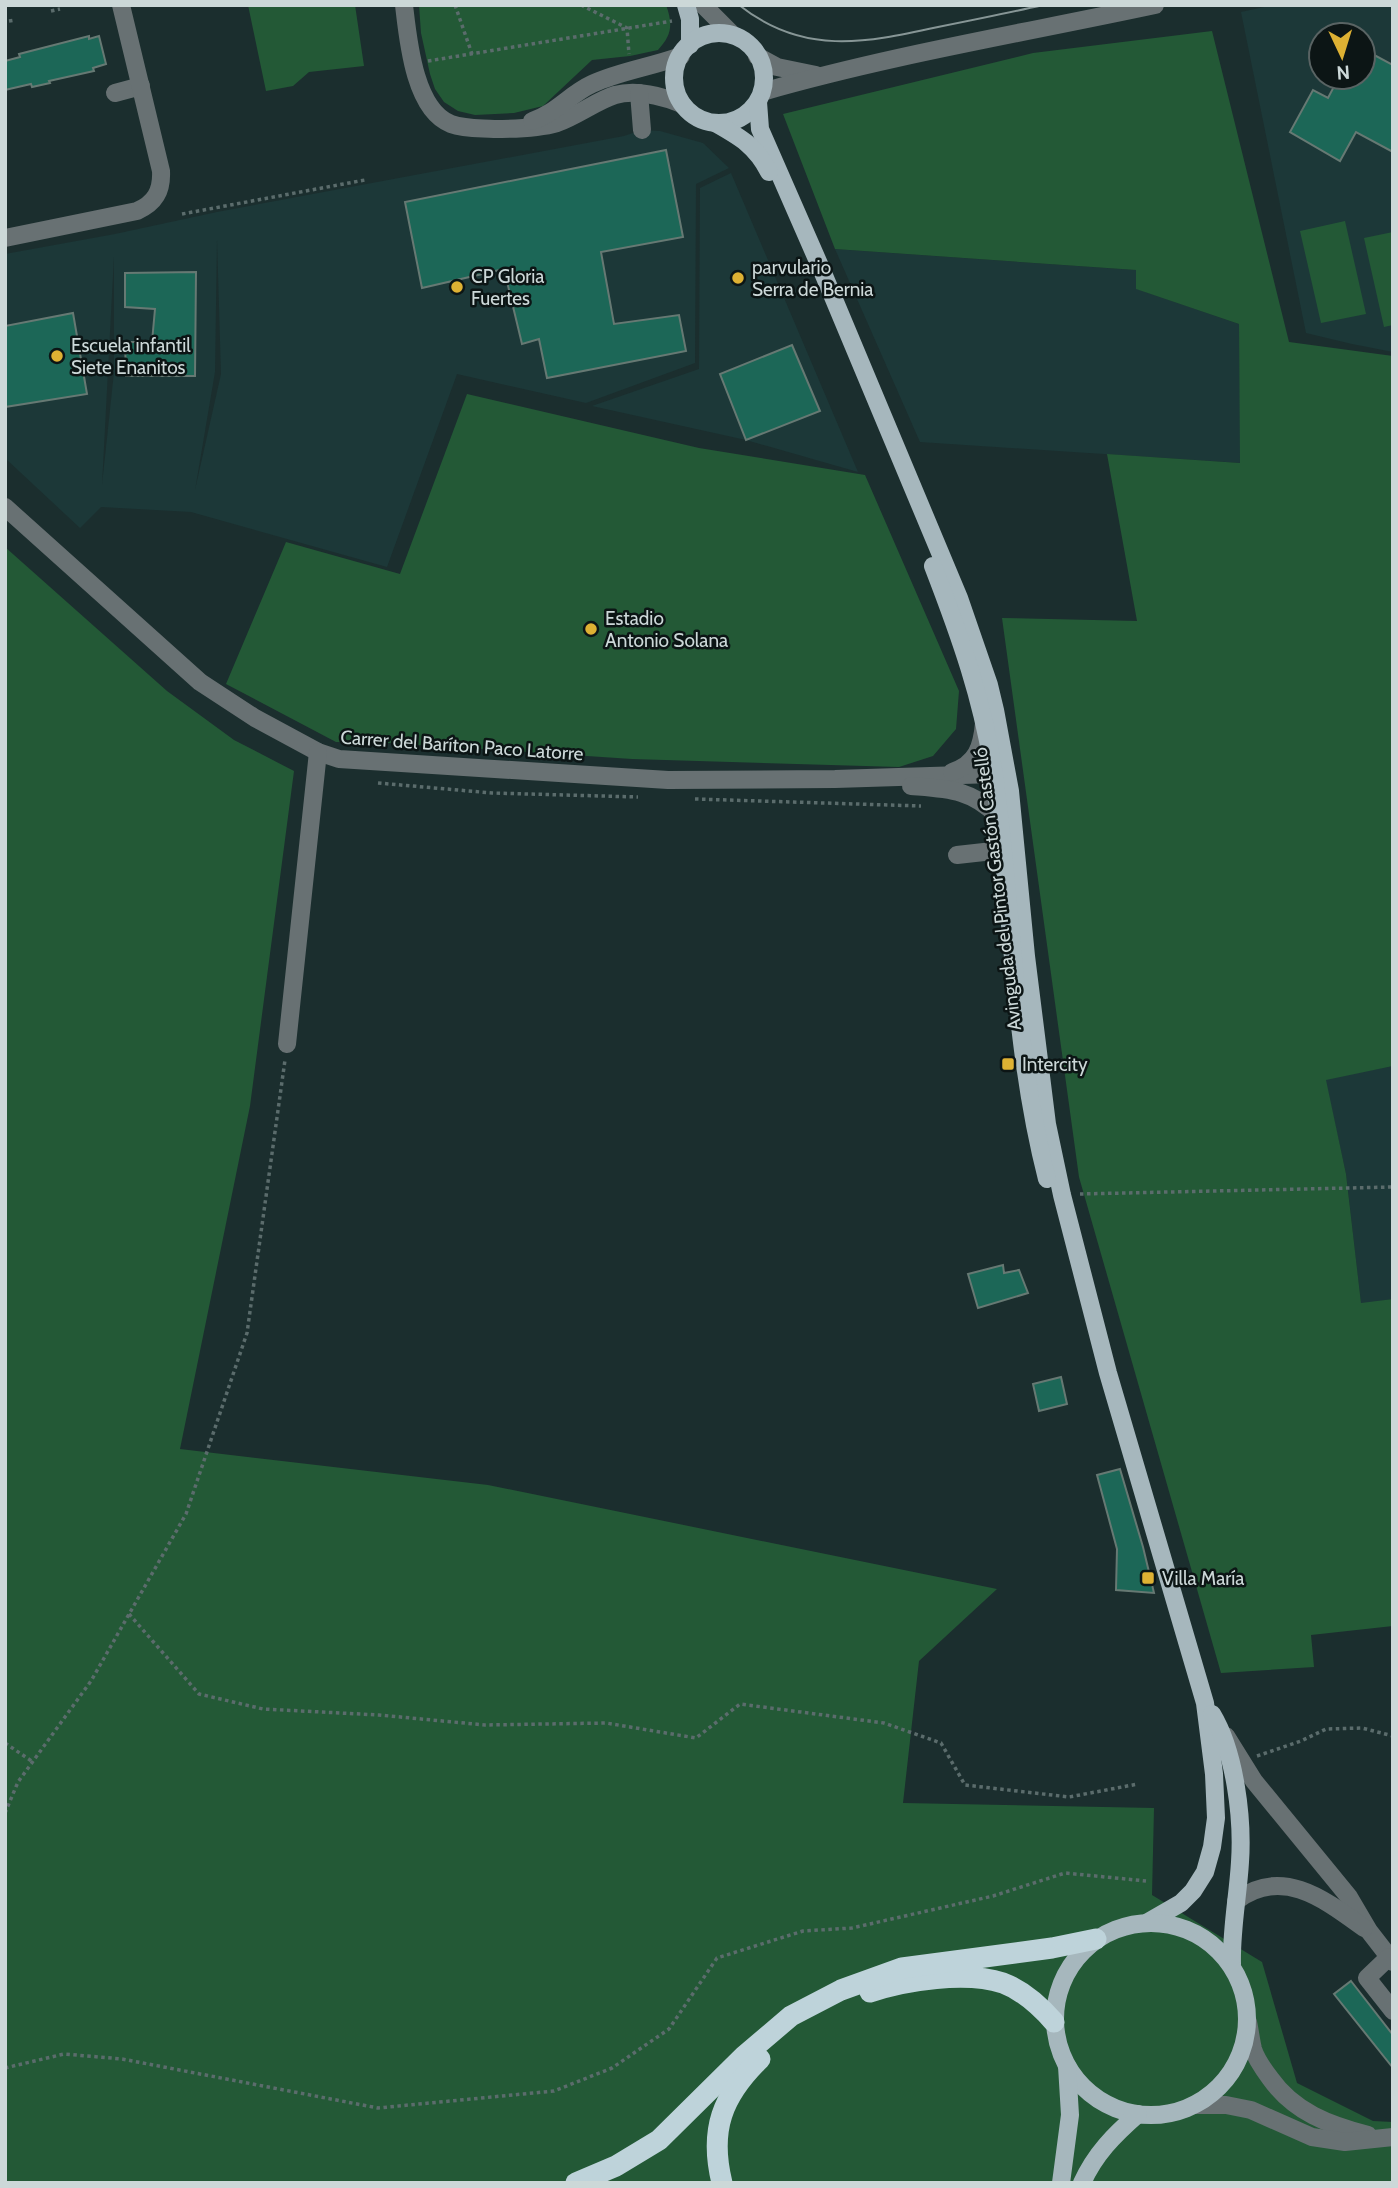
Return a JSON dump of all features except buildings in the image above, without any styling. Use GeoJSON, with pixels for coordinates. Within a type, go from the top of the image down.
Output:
{"type":"FeatureCollection","features":[{"type":"Feature","properties":{"kind":"highway"},"geometry":{"type":"LineString","coordinates":[[576,2183],[617,2166],[659,2140],[744,2056],[791,2016],[841,1990],[902,1968],[1052,1948],[1096,1939]]}},
{"type":"Feature","properties":{"kind":"highway"},"geometry":{"type":"LineString","coordinates":[[722,2183],[716,2156],[717,2127],[724,2106],[750,2068],[773,2046],[825,2010],[853,1997],[885,1987],[927,1980],[977,1978],[1003,1983],[1022,1993],[1041,2007],[1054,2022]]}},
{"type":"Feature","properties":{"kind":"main road"},"geometry":{"type":"LineString","coordinates":[[685,50],[710,35],[733,35],[747,43],[757,55],[763,71],[760,97],[750,111],[728,122],[715,123],[697,117],[682,104],[675,75],[685,50],[690,19],[686,5]]}},
{"type":"Feature","properties":{"kind":"main road","name":"Avinguda del Pintor Gastón Castelló"},"geometry":{"type":"LineString","coordinates":[[760,97],[760,129],[959,598],[989,685],[1010,792],[1002,850],[1012,959],[1035,1131],[1063,1239],[1108,1373]]}},
{"type":"Feature","properties":{"kind":"main road","name":"Avinguda del Pintor Gastón Castelló"},"geometry":{"type":"LineString","coordinates":[[715,123],[748,143],[761,156],[768,171],[927,550],[975,681],[994,774],[1000,778],[1047,1124],[1062,1195],[1108,1373],[1205,1703],[1216,1795],[1212,1847],[1205,1872],[1193,1891],[1181,1903],[1149,1922]]}},
{"type":"Feature","properties":{"kind":"main road","name":"Avinguda del Pintor Gastón Castelló"},"geometry":{"type":"LineString","coordinates":[[1205,1703],[1216,1721],[1234,1780],[1240,1834],[1231,1965]]}},
{"type":"Feature","properties":{"kind":"main road"},"geometry":{"type":"LineString","coordinates":[[1061,2183],[1070,2115],[1066,2066],[1058,2045],[1054,2022],[1055,2006],[1065,1975],[1073,1962],[1096,1939],[1121,1927],[1149,1922],[1168,1924],[1204,1938],[1219,1950],[1241,1982],[1247,2002],[1245,2042],[1233,2070],[1213,2093],[1196,2105],[1157,2115],[1116,2109],[1096,2099],[1066,2066]]}},
{"type":"Feature","properties":{"kind":"main road"},"geometry":{"type":"LineString","coordinates":[[1082,2183],[1103,2147],[1138,2114]]}},
{"type":"Feature","properties":{"kind":"street"},"geometry":{"type":"LineString","coordinates":[[5,238],[137,211],[154,200],[160,190],[161,171],[121,5]]}},
{"type":"Feature","properties":{"kind":"street"},"geometry":{"type":"LineString","coordinates":[[404,5],[413,62],[426,100],[434,112],[449,123],[467,128],[503,129],[554,124],[614,96],[639,93],[664,97],[682,104]]}},
{"type":"Feature","properties":{"kind":"street"},"geometry":{"type":"LineString","coordinates":[[703,5],[733,35]]}},
{"type":"Feature","properties":{"kind":"street"},"geometry":{"type":"LineString","coordinates":[[760,97],[820,75],[1155,5]]}},
{"type":"Feature","properties":{"kind":"street"},"geometry":{"type":"LineString","coordinates":[[503,129],[542,118],[556,110],[573,94],[601,80],[660,64],[685,50]]}},
{"type":"Feature","properties":{"kind":"street"},"geometry":{"type":"LineString","coordinates":[[757,55],[777,67],[820,75]]}},
{"type":"Feature","properties":{"kind":"street"},"geometry":{"type":"LineString","coordinates":[[115,93],[141,86]]}},
{"type":"Feature","properties":{"kind":"street"},"geometry":{"type":"LineString","coordinates":[[639,93],[642,130]]}},
{"type":"Feature","properties":{"kind":"street","name":"Carrer del Baríton Paco Latorre"},"geometry":{"type":"LineString","coordinates":[[5,507],[200,682],[255,718],[318,752],[339,760],[668,780],[994,774]]}},
{"type":"Feature","properties":{"kind":"street","name":"Avinguda del Pintor Gastón Castelló"},"geometry":{"type":"LineString","coordinates":[[939,776],[958,770],[972,760],[982,744],[984,720]]}},
{"type":"Feature","properties":{"kind":"street"},"geometry":{"type":"LineString","coordinates":[[287,1044],[318,752]]}},
{"type":"Feature","properties":{"kind":"street","name":"Carrer del Baríton Paco Latorre"},"geometry":{"type":"LineString","coordinates":[[835,779],[958,790],[988,806],[1005,819]]}},
{"type":"Feature","properties":{"kind":"street"},"geometry":{"type":"LineString","coordinates":[[957,855],[1002,850]]}},
{"type":"Feature","properties":{"kind":"street","name":"Avinguda del Pintor Gastón Castelló"},"geometry":{"type":"LineString","coordinates":[[1216,1721],[1254,1781],[1349,1897],[1369,1931],[1391,1959]]}},
{"type":"Feature","properties":{"kind":"street","name":"Avinguda del Pintor Gastón Castelló"},"geometry":{"type":"LineString","coordinates":[[1236,1901],[1248,1891],[1262,1886],[1295,1887],[1315,1894],[1369,1931]]}},
{"type":"Feature","properties":{"kind":"street"},"geometry":{"type":"LineString","coordinates":[[1391,1959],[1367,1978],[1393,2011]]}},
{"type":"Feature","properties":{"kind":"street"},"geometry":{"type":"LineString","coordinates":[[1248,2022],[1254,2051],[1265,2071],[1278,2090],[1296,2105],[1316,2118],[1340,2128],[1386,2137]]}},
{"type":"Feature","properties":{"kind":"street"},"geometry":{"type":"LineString","coordinates":[[1196,2105],[1226,2105],[1251,2110],[1312,2137],[1345,2142],[1386,2137]]}},
{"type":"Feature","properties":{"kind":"path"},"geometry":{"type":"LineString","coordinates":[[455,5],[472,54]]}},
{"type":"Feature","properties":{"kind":"path"},"geometry":{"type":"LineString","coordinates":[[582,5],[593,8],[627,28]]}},
{"type":"Feature","properties":{"kind":"path"},"geometry":{"type":"LineString","coordinates":[[51,11],[60,9]]}},
{"type":"Feature","properties":{"kind":"path"},"geometry":{"type":"LineString","coordinates":[[427,61],[671,21]]}},
{"type":"Feature","properties":{"kind":"path"},"geometry":{"type":"LineString","coordinates":[[627,28],[630,56]]}},
{"type":"Feature","properties":{"kind":"path"},"geometry":{"type":"LineString","coordinates":[[181,214],[365,180]]}},
{"type":"Feature","properties":{"kind":"path"},"geometry":{"type":"LineString","coordinates":[[378,783],[492,793],[640,797]]}},
{"type":"Feature","properties":{"kind":"path"},"geometry":{"type":"LineString","coordinates":[[682,799],[934,806]]}},
{"type":"Feature","properties":{"kind":"path"},"geometry":{"type":"LineString","coordinates":[[5,1813],[18,1782],[91,1681],[186,1514],[247,1333],[287,1044]]}},
{"type":"Feature","properties":{"kind":"path"},"geometry":{"type":"LineString","coordinates":[[1062,1195],[1393,1187]]}},
{"type":"Feature","properties":{"kind":"path"},"geometry":{"type":"LineString","coordinates":[[129,1614],[199,1694],[263,1709],[379,1715],[485,1725],[606,1723],[696,1738],[740,1704],[884,1723],[941,1743],[965,1785],[1069,1797],[1138,1784]]}},
{"type":"Feature","properties":{"kind":"path"},"geometry":{"type":"LineString","coordinates":[[1241,1761],[1301,1741],[1326,1728],[1362,1728],[1393,1736]]}},
{"type":"Feature","properties":{"kind":"path"},"geometry":{"type":"LineString","coordinates":[[5,1744],[33,1762]]}},
{"type":"Feature","properties":{"kind":"path"},"geometry":{"type":"LineString","coordinates":[[5,2068],[64,2054],[122,2059],[378,2108],[555,2091],[612,2068],[669,2029],[717,1958],[803,1931],[852,1928],[993,1896],[1065,1873],[1146,1881]]}},
{"type":"Feature","properties":{"kind":"shaded area"},"geometry":{"type":"Polygon","coordinates":[[[1273,5],[1393,5],[1393,352],[1306,333],[1241,12],[1273,5]]]}},
{"type":"Feature","properties":{"kind":"shaded area","name":"CP Gloria Fuertes"},"geometry":{"type":"Polygon","coordinates":[[[642,130],[660,131],[703,143],[729,168],[696,184],[695,363],[586,403],[457,374],[387,567],[191,512],[101,507],[80,528],[5,458],[5,254],[624,136],[642,130]],[[217,239],[215,372],[195,490],[221,374],[217,239]],[[114,256],[102,485],[114,372],[114,256]]]}},
{"type":"Feature","properties":{"kind":"shaded area","name":"parvulario Serra de Bernia"},"geometry":{"type":"Polygon","coordinates":[[[731,173],[858,472],[746,440],[592,406],[699,369],[700,188],[731,173]]]}},
{"type":"Feature","properties":{"kind":"shaded area"},"geometry":{"type":"Polygon","coordinates":[[[835,249],[1136,270],[1137,289],[1239,324],[1241,463],[920,442],[835,249]]]}},
{"type":"Feature","properties":{"kind":"shaded area"},"geometry":{"type":"Polygon","coordinates":[[[1393,1066],[1393,1299],[1361,1304],[1346,1174],[1325,1079],[1393,1066]]]}},
{"type":"Feature","properties":{"kind":"green space"},"geometry":{"type":"Polygon","coordinates":[[[248,5],[355,5],[364,66],[309,72],[293,86],[266,91],[248,5]]]}},
{"type":"Feature","properties":{"kind":"green space"},"geometry":{"type":"Polygon","coordinates":[[[419,5],[666,5],[670,29],[658,50],[592,60],[543,106],[514,113],[475,115],[458,111],[444,102],[435,89],[421,33],[419,5]]]}},
{"type":"Feature","properties":{"kind":"green space"},"geometry":{"type":"Polygon","coordinates":[[[1212,31],[1289,342],[1393,356],[1393,1066],[1326,1080],[1346,1174],[1361,1303],[1393,1299],[1393,1626],[1311,1635],[1314,1667],[1221,1673],[1079,1177],[1002,618],[1137,621],[1107,454],[1240,463],[1239,324],[1136,289],[1136,270],[835,249],[783,114],[1033,53],[1212,31]]]}},
{"type":"Feature","properties":{"kind":"green space"},"geometry":{"type":"Polygon","coordinates":[[[1345,221],[1366,314],[1321,323],[1300,231],[1345,221]]]}},
{"type":"Feature","properties":{"kind":"green space"},"geometry":{"type":"Polygon","coordinates":[[[1393,232],[1393,325],[1384,327],[1364,238],[1393,232]]]}},
{"type":"Feature","properties":{"kind":"green space","name":"Estadio Antonio Solana"},"geometry":{"type":"Polygon","coordinates":[[[467,394],[699,448],[865,475],[959,691],[956,729],[933,756],[899,767],[632,759],[336,742],[226,684],[286,542],[400,574],[467,394]]]}},
{"type":"Feature","properties":{"kind":"green space"},"geometry":{"type":"Polygon","coordinates":[[[5,547],[167,691],[234,740],[294,771],[250,1106],[180,1449],[488,1485],[997,1589],[919,1661],[903,1803],[1154,1808],[1152,1895],[1262,1962],[1297,2083],[1373,2121],[1393,2122],[1393,2183],[5,2183],[5,547]]]}},
{"type":"Feature","properties":{"kind":"tram line"},"geometry":{"type":"LineString","coordinates":[[739,5],[763,21],[787,32],[811,39],[835,41],[860,41],[911,33],[1043,5]]}},
{"type":"Feature","properties":{"kind":"place","name":"parvulario Serra de Bernia"},"geometry":{"type":"Point","coordinates":[738,278]}},
{"type":"Feature","properties":{"kind":"place","name":"CP Gloria Fuertes"},"geometry":{"type":"Point","coordinates":[457,287]}},
{"type":"Feature","properties":{"kind":"place","name":"Escuela infantil Siete Enanitos"},"geometry":{"type":"Point","coordinates":[57,356]}},
{"type":"Feature","properties":{"kind":"place","name":"Estadio Antonio Solana"},"geometry":{"type":"Point","coordinates":[591,629]}},
{"type":"Feature","properties":{"kind":"place","name":"Intercity"},"geometry":{"type":"Point","coordinates":[1008,1064]}},
{"type":"Feature","properties":{"kind":"place","name":"Villa María"},"geometry":{"type":"Point","coordinates":[1148,1578]}}]}
